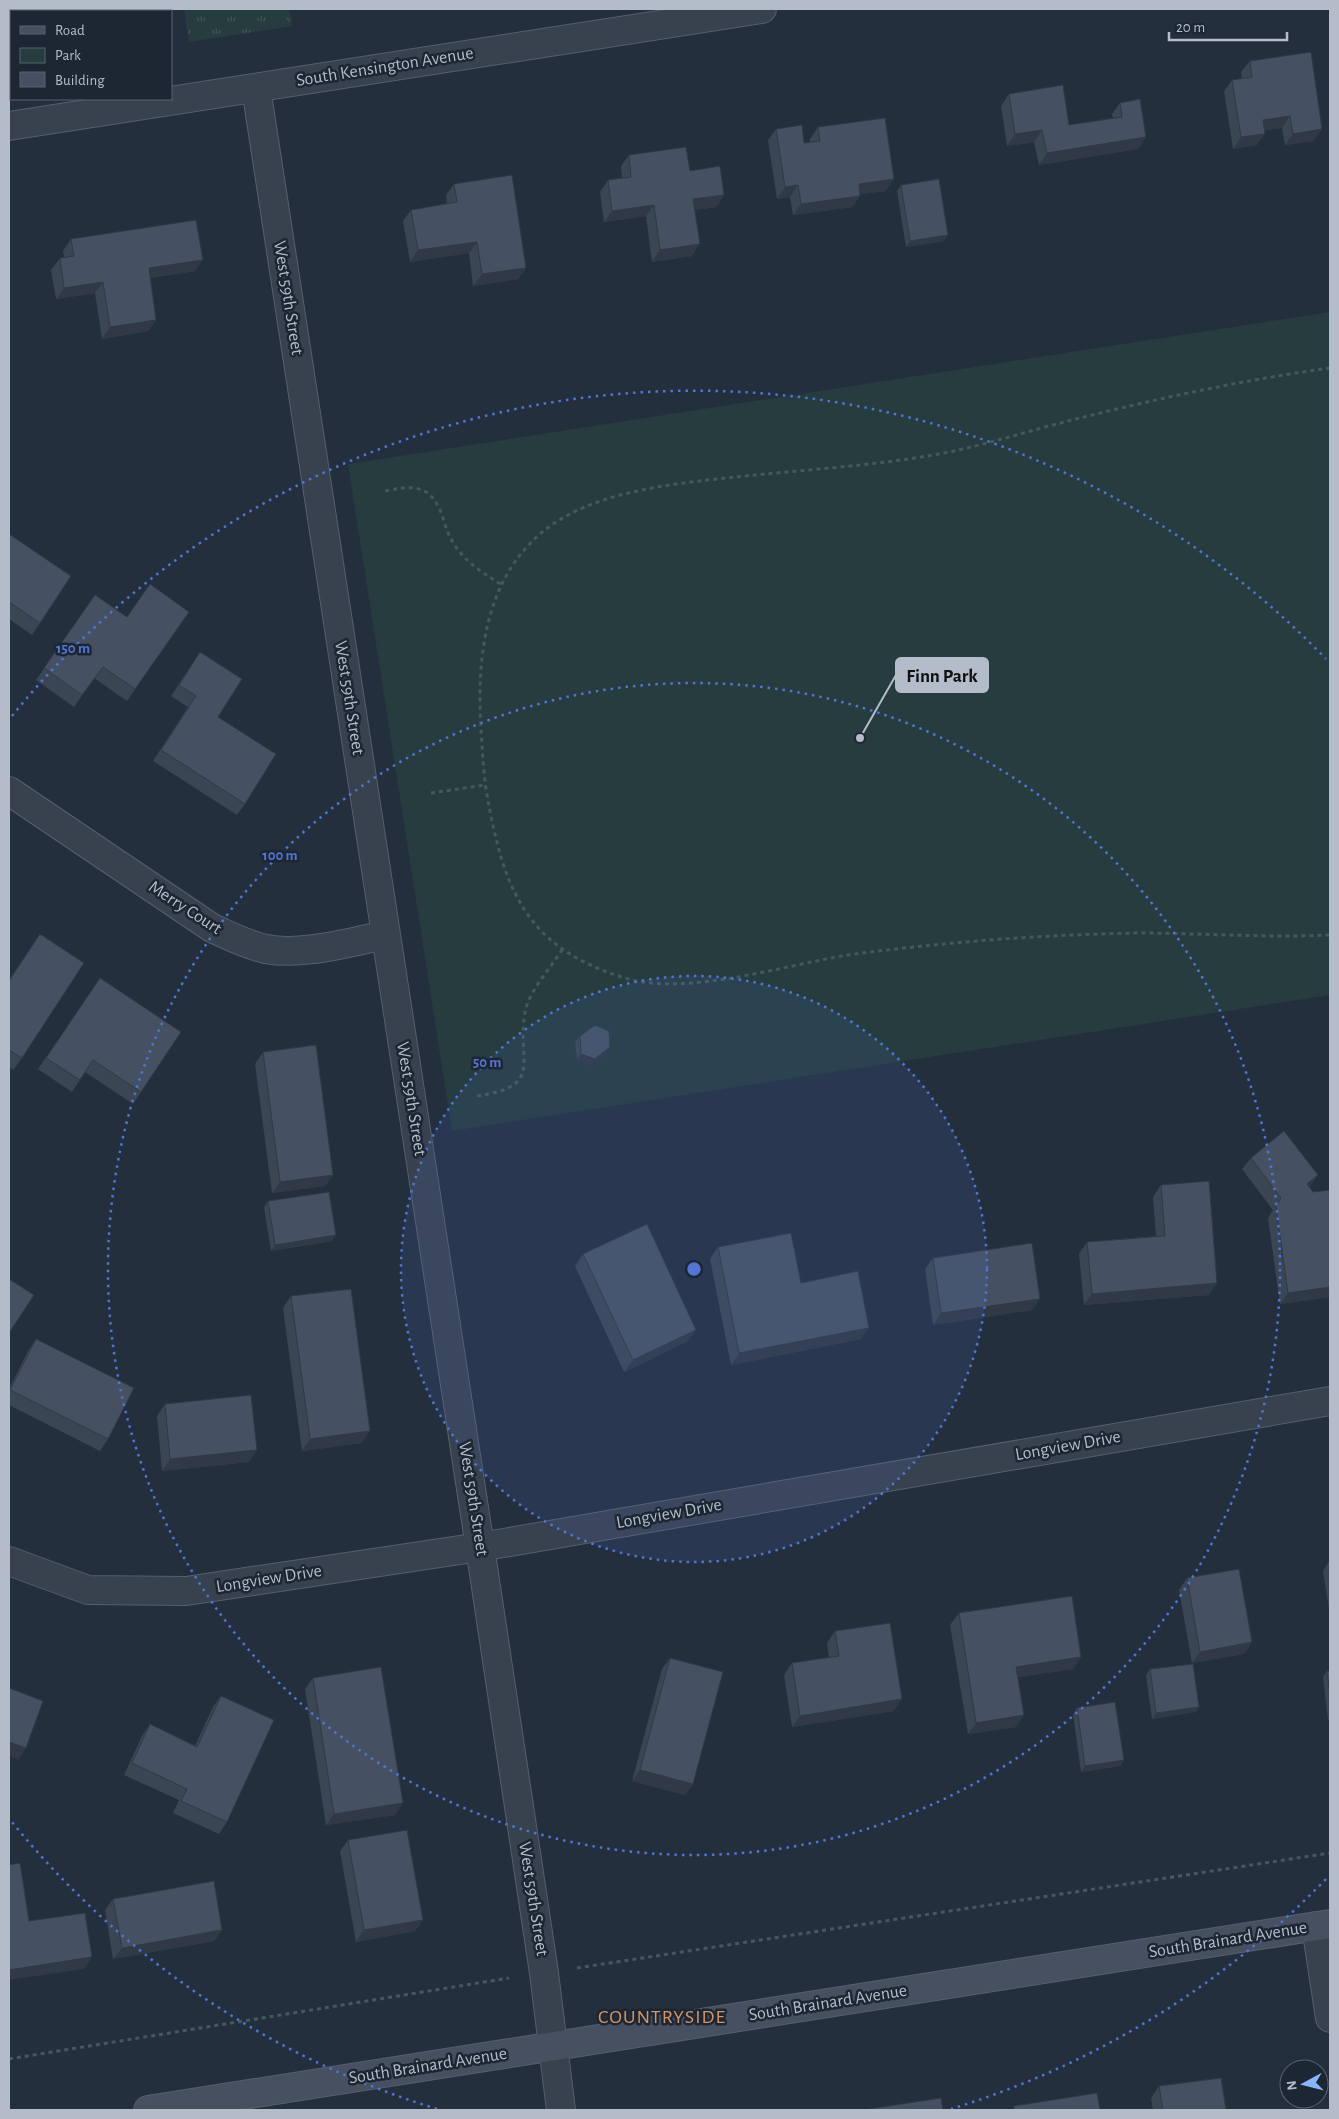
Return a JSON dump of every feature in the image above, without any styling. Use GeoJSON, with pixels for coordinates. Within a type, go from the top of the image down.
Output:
{"type":"FeatureCollection","features":[{"type":"Feature","properties":{"kind":"street","name":"South Kensington Avenue"},"geometry":{"type":"LineString","coordinates":[[9,126],[762,9]]}},
{"type":"Feature","properties":{"kind":"street","name":"West 59th Street"},"geometry":{"type":"LineString","coordinates":[[256,88],[480,1547],[544,1973],[561,2110]]}},
{"type":"Feature","properties":{"kind":"street","name":"Merry Court"},"geometry":{"type":"LineString","coordinates":[[9,791],[212,928],[239,941],[267,949],[296,951],[386,935]]}},
{"type":"Feature","properties":{"kind":"street","name":"Longview Drive"},"geometry":{"type":"LineString","coordinates":[[9,1561],[88,1590],[186,1591],[480,1547],[1330,1401]]}},
{"type":"Feature","properties":{"kind":"street"},"geometry":{"type":"LineString","coordinates":[[1323,1925],[1330,2018]]}},
{"type":"Feature","properties":{"kind":"street","name":"South Brainard Avenue"},"geometry":{"type":"LineString","coordinates":[[148,2110],[1323,1925]]}},
{"type":"Feature","properties":{"kind":"path"},"geometry":{"type":"LineString","coordinates":[[1330,368],[1154,401],[936,455],[679,483],[608,499],[579,510],[554,523],[539,534],[512,565],[492,606],[481,667],[479,703],[485,785],[502,862],[512,886],[537,928],[562,950],[602,970],[630,980],[655,984],[685,984],[851,955],[1000,939],[1139,933],[1287,937],[1330,936]]}},
{"type":"Feature","properties":{"kind":"path"},"geometry":{"type":"LineString","coordinates":[[385,491],[416,487],[426,491],[440,510],[450,538],[459,551],[472,566],[502,585]]}},
{"type":"Feature","properties":{"kind":"path"},"geometry":{"type":"LineString","coordinates":[[431,792],[485,785]]}},
{"type":"Feature","properties":{"kind":"path"},"geometry":{"type":"LineString","coordinates":[[477,1096],[499,1093],[516,1085],[521,1076],[524,1063],[525,1012],[536,989],[562,950]]}},
{"type":"Feature","properties":{"kind":"path"},"geometry":{"type":"LineString","coordinates":[[9,2059],[544,1973],[1330,1853]]}},
{"type":"Feature","properties":{"kind":"green space"},"geometry":{"type":"Polygon","coordinates":[[[184,9],[289,9],[292,26],[189,42],[184,9]]]}},
{"type":"Feature","properties":{"kind":"green space"},"geometry":{"type":"Polygon","coordinates":[[[1330,312],[1330,995],[452,1131],[348,464],[1330,312]]]}},
{"type":"Feature","properties":{"kind":"building"},"geometry":{"type":"Polygon","coordinates":[[[1311,52],[1322,129],[1293,134],[1290,116],[1263,120],[1265,134],[1241,137],[1232,80],[1252,77],[1250,61],[1311,52]]]}},
{"type":"Feature","properties":{"kind":"building"},"geometry":{"type":"Polygon","coordinates":[[[1063,85],[1069,125],[1122,117],[1120,103],[1140,99],[1146,137],[1047,153],[1042,130],[1015,134],[1009,94],[1063,85]]]}},
{"type":"Feature","properties":{"kind":"building"},"geometry":{"type":"Polygon","coordinates":[[[885,118],[894,179],[859,184],[860,196],[801,204],[798,185],[785,187],[776,129],[802,125],[804,143],[820,141],[818,127],[885,118]]]}},
{"type":"Feature","properties":{"kind":"building"},"geometry":{"type":"Polygon","coordinates":[[[686,147],[690,171],[720,166],[724,195],[693,199],[700,244],[660,250],[654,205],[612,211],[608,180],[631,177],[629,155],[686,147]]]}},
{"type":"Feature","properties":{"kind":"building"},"geometry":{"type":"Polygon","coordinates":[[[512,175],[526,268],[482,274],[477,242],[418,250],[411,210],[457,202],[454,184],[512,175]]]}},
{"type":"Feature","properties":{"kind":"building"},"geometry":{"type":"Polygon","coordinates":[[[939,179],[948,235],[910,241],[901,185],[939,179]]]}},
{"type":"Feature","properties":{"kind":"building"},"geometry":{"type":"Polygon","coordinates":[[[196,220],[203,260],[149,268],[156,320],[110,327],[103,282],[64,288],[60,258],[74,256],[71,239],[196,220]]]}},
{"type":"Feature","properties":{"kind":"building"},"geometry":{"type":"Polygon","coordinates":[[[9,534],[71,576],[40,623],[9,602],[9,534]]]}},
{"type":"Feature","properties":{"kind":"building"},"geometry":{"type":"Polygon","coordinates":[[[150,584],[189,612],[135,689],[103,667],[82,695],[44,668],[95,595],[127,617],[150,584]]]}},
{"type":"Feature","properties":{"kind":"building"},"geometry":{"type":"Polygon","coordinates":[[[200,652],[242,679],[218,717],[276,754],[245,804],[161,750],[196,696],[179,685],[200,652]]]}},
{"type":"Feature","properties":{"kind":"building"},"geometry":{"type":"Polygon","coordinates":[[[40,934],[84,963],[22,1058],[9,1050],[9,981],[40,934]]]}},
{"type":"Feature","properties":{"kind":"building"},"geometry":{"type":"Polygon","coordinates":[[[100,978],[181,1032],[141,1092],[93,1060],[80,1080],[46,1058],[100,978]]]}},
{"type":"Feature","properties":{"kind":"building"},"geometry":{"type":"Polygon","coordinates":[[[595,1025],[609,1031],[610,1047],[595,1059],[581,1054],[580,1036],[595,1025]]]}},
{"type":"Feature","properties":{"kind":"building"},"geometry":{"type":"Polygon","coordinates":[[[316,1045],[333,1175],[280,1182],[263,1052],[316,1045]]]}},
{"type":"Feature","properties":{"kind":"building"},"geometry":{"type":"Polygon","coordinates":[[[1284,1131],[1318,1175],[1307,1184],[1313,1192],[1330,1190],[1330,1287],[1288,1293],[1276,1207],[1281,1198],[1251,1158],[1284,1131]]]}},
{"type":"Feature","properties":{"kind":"building"},"geometry":{"type":"Polygon","coordinates":[[[1209,1181],[1217,1283],[1092,1294],[1087,1242],[1165,1236],[1161,1185],[1209,1181]]]}},
{"type":"Feature","properties":{"kind":"building"},"geometry":{"type":"Polygon","coordinates":[[[329,1192],[336,1235],[275,1245],[268,1201],[329,1192]]]}},
{"type":"Feature","properties":{"kind":"building"},"geometry":{"type":"Polygon","coordinates":[[[647,1224],[696,1330],[633,1360],[583,1254],[647,1224]]]}},
{"type":"Feature","properties":{"kind":"building"},"geometry":{"type":"Polygon","coordinates":[[[791,1233],[801,1283],[858,1271],[869,1328],[739,1353],[718,1247],[791,1233]]]}},
{"type":"Feature","properties":{"kind":"building"},"geometry":{"type":"Polygon","coordinates":[[[1032,1243],[1040,1299],[941,1313],[933,1258],[1032,1243]]]}},
{"type":"Feature","properties":{"kind":"building"},"geometry":{"type":"Polygon","coordinates":[[[9,1279],[34,1295],[9,1333],[9,1279]]]}},
{"type":"Feature","properties":{"kind":"building"},"geometry":{"type":"Polygon","coordinates":[[[351,1289],[370,1431],[310,1439],[291,1296],[351,1289]]]}},
{"type":"Feature","properties":{"kind":"building"},"geometry":{"type":"Polygon","coordinates":[[[36,1339],[134,1388],[108,1439],[10,1390],[36,1339]]]}},
{"type":"Feature","properties":{"kind":"building"},"geometry":{"type":"Polygon","coordinates":[[[251,1395],[257,1450],[170,1459],[165,1404],[251,1395]]]}},
{"type":"Feature","properties":{"kind":"building"},"geometry":{"type":"Polygon","coordinates":[[[1239,1569],[1252,1642],[1200,1652],[1187,1578],[1239,1569]]]}},
{"type":"Feature","properties":{"kind":"building"},"geometry":{"type":"Polygon","coordinates":[[[1072,1596],[1081,1657],[1016,1667],[1024,1715],[976,1723],[959,1613],[1072,1596]]]}},
{"type":"Feature","properties":{"kind":"building"},"geometry":{"type":"Polygon","coordinates":[[[890,1623],[902,1699],[800,1716],[792,1663],[839,1656],[835,1631],[890,1623]]]}},
{"type":"Feature","properties":{"kind":"building"},"geometry":{"type":"Polygon","coordinates":[[[670,1658],[723,1672],[693,1784],[640,1770],[670,1658]]]}},
{"type":"Feature","properties":{"kind":"building"},"geometry":{"type":"Polygon","coordinates":[[[1193,1664],[1199,1707],[1156,1713],[1150,1669],[1193,1664]]]}},
{"type":"Feature","properties":{"kind":"building"},"geometry":{"type":"Polygon","coordinates":[[[381,1667],[403,1803],[334,1814],[313,1678],[381,1667]]]}},
{"type":"Feature","properties":{"kind":"building"},"geometry":{"type":"Polygon","coordinates":[[[1327,1671],[1330,1671],[1330,1697],[1327,1671]]]}},
{"type":"Feature","properties":{"kind":"building"},"geometry":{"type":"Polygon","coordinates":[[[9,1688],[43,1701],[26,1748],[9,1742],[9,1688]]]}},
{"type":"Feature","properties":{"kind":"building"},"geometry":{"type":"Polygon","coordinates":[[[221,1696],[274,1720],[227,1822],[181,1801],[187,1789],[132,1763],[150,1724],[197,1747],[221,1696]]]}},
{"type":"Feature","properties":{"kind":"building"},"geometry":{"type":"Polygon","coordinates":[[[1115,1702],[1124,1760],[1085,1766],[1077,1708],[1115,1702]]]}},
{"type":"Feature","properties":{"kind":"building"},"geometry":{"type":"Polygon","coordinates":[[[407,1830],[423,1920],[364,1930],[348,1840],[407,1830]]]}},
{"type":"Feature","properties":{"kind":"building"},"geometry":{"type":"Polygon","coordinates":[[[20,1863],[29,1921],[85,1913],[92,1957],[9,1970],[9,1865],[20,1863]]]}},
{"type":"Feature","properties":{"kind":"building"},"geometry":{"type":"Polygon","coordinates":[[[214,1881],[222,1930],[122,1948],[113,1899],[214,1881]]]}},
{"type":"Feature","properties":{"kind":"building"},"geometry":{"type":"Polygon","coordinates":[[[1221,2078],[1226,2110],[1163,2110],[1159,2086],[1221,2078]]]}},
{"type":"Feature","properties":{"kind":"building"},"geometry":{"type":"Polygon","coordinates":[[[1097,2093],[1100,2110],[1014,2110],[1014,2106],[1097,2093]]]}},
{"type":"Feature","properties":{"kind":"building"},"geometry":{"type":"Polygon","coordinates":[[[941,2098],[943,2110],[863,2110],[941,2098]]]}},
{"type":"Feature","properties":{"kind":"place","name":"Finn Park"},"geometry":{"type":"Point","coordinates":[860,738]}},
{"type":"Feature","properties":{"kind":"district","name":"COUNTRYSIDE"},"geometry":{"type":"Point","coordinates":[662,2017]}}]}
